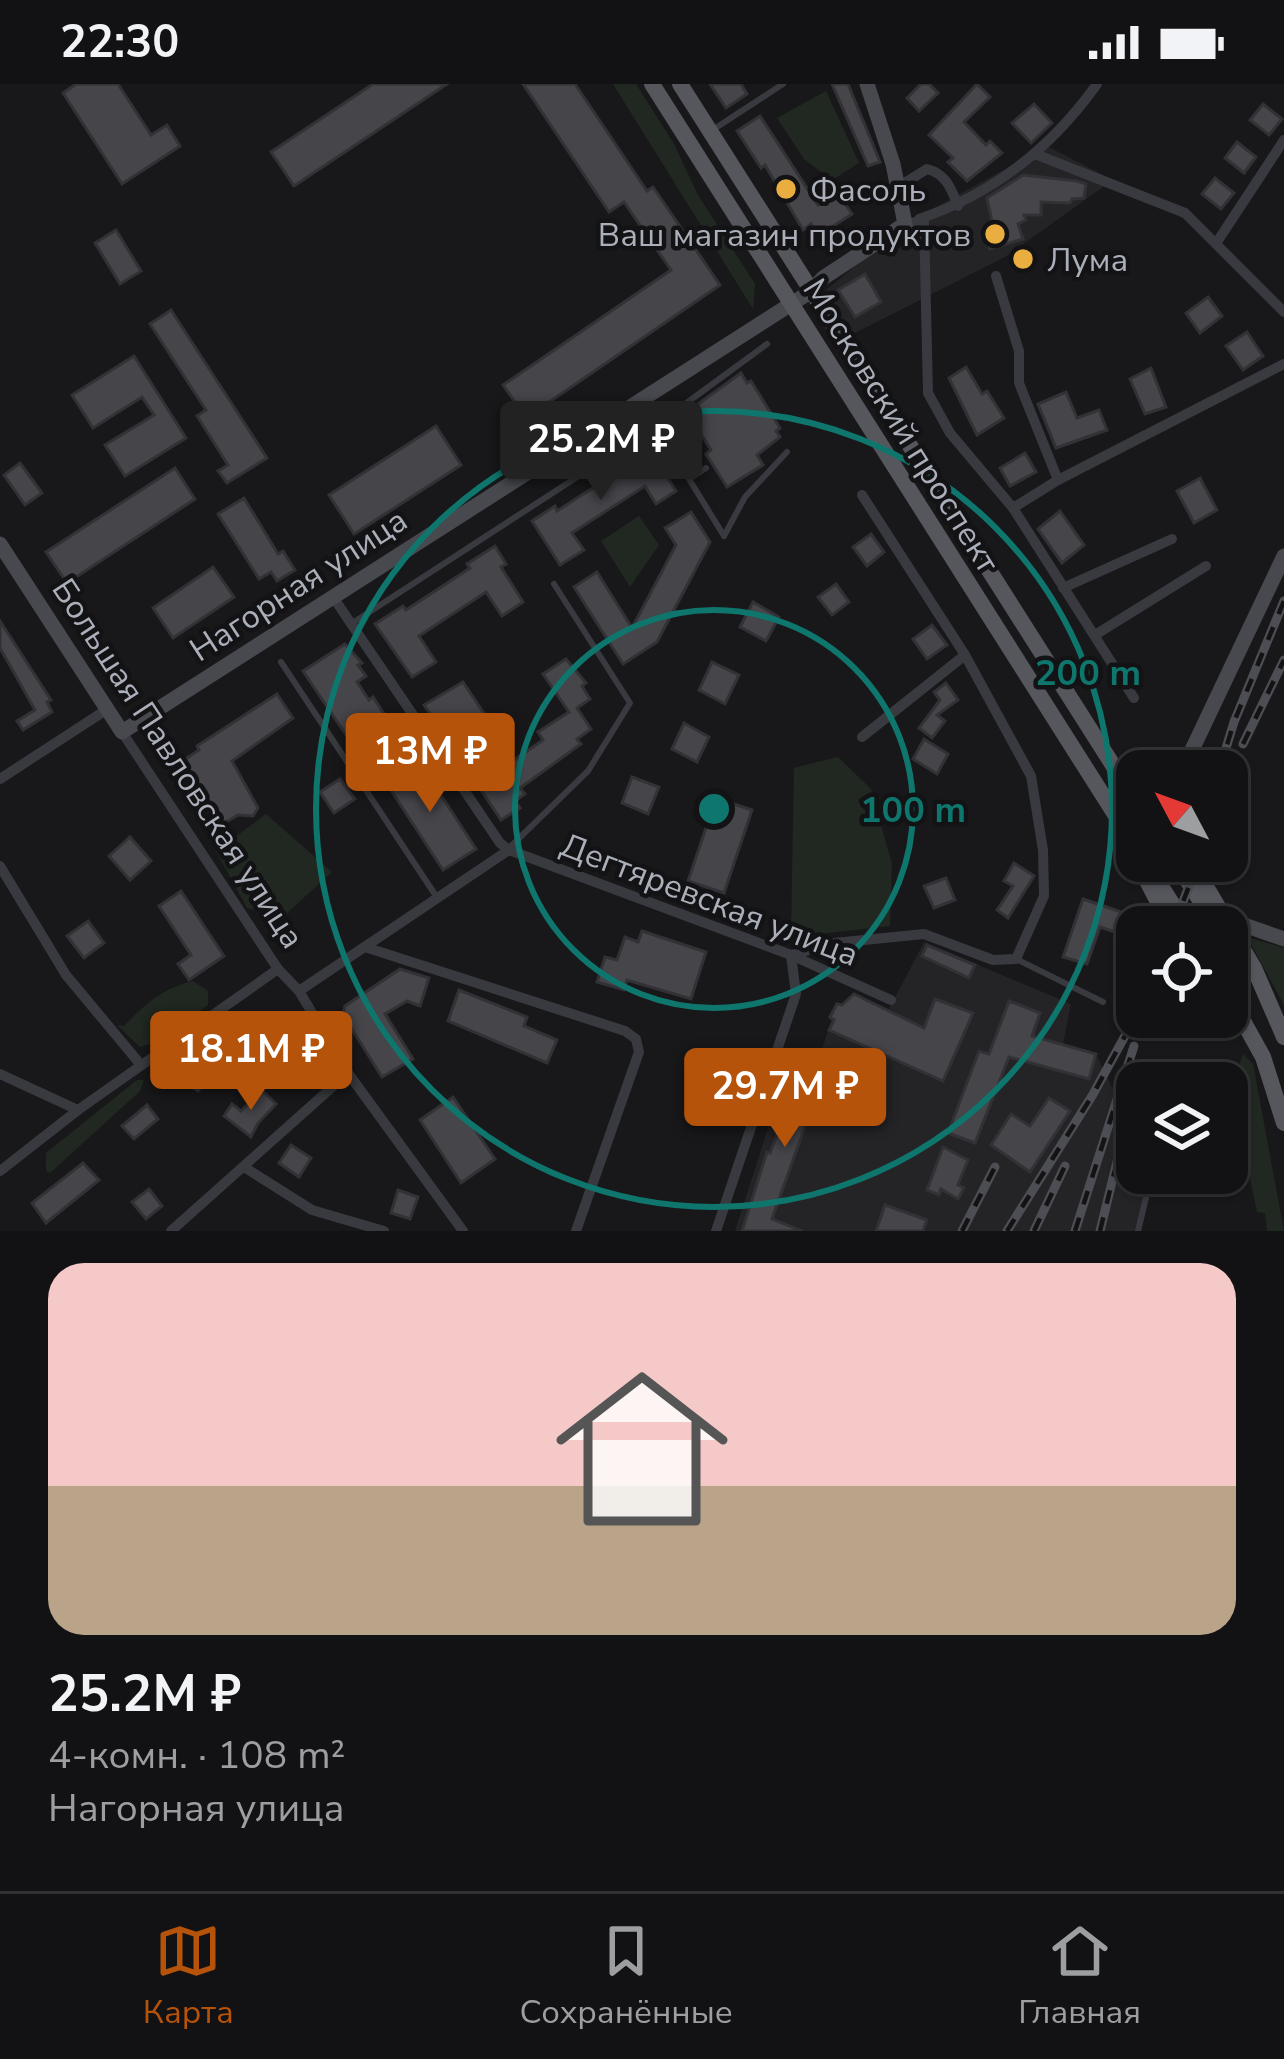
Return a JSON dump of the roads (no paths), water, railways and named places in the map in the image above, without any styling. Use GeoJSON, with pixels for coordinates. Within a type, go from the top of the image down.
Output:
{"type":"FeatureCollection","features":[{"type":"Feature","properties":{"kind":"main road","name":"Московский проспект"},"geometry":{"type":"LineString","coordinates":[[652,84],[1116,817]]}},
{"type":"Feature","properties":{"kind":"main road","name":"Московский проспект"},"geometry":{"type":"LineString","coordinates":[[680,84],[1116,770]]}},
{"type":"Feature","properties":{"kind":"main road"},"geometry":{"type":"LineString","coordinates":[[867,84],[905,224]]}},
{"type":"Feature","properties":{"kind":"main road","name":"Нагорная улица"},"geometry":{"type":"LineString","coordinates":[[122,732],[810,292],[823,278],[905,224]]}},
{"type":"Feature","properties":{"kind":"main road","name":"Большая Павловская улица"},"geometry":{"type":"LineString","coordinates":[[0,544],[122,732]]}},
{"type":"Feature","properties":{"kind":"main road"},"geometry":{"type":"LineString","coordinates":[[1192,750],[1284,556]]}},
{"type":"Feature","properties":{"kind":"main road","name":"Московский проспект"},"geometry":{"type":"LineString","coordinates":[[1103,797],[1160,906]]}},
{"type":"Feature","properties":{"kind":"main road"},"geometry":{"type":"LineString","coordinates":[[1248,928],[1284,939]]}},
{"type":"Feature","properties":{"kind":"main road"},"geometry":{"type":"LineString","coordinates":[[1248,962],[1261,980],[1284,1038]]}},
{"type":"Feature","properties":{"kind":"main road"},"geometry":{"type":"LineString","coordinates":[[1248,978],[1284,1038]]}},
{"type":"Feature","properties":{"kind":"main road"},"geometry":{"type":"LineString","coordinates":[[1248,1028],[1284,1123]]}},
{"type":"Feature","properties":{"kind":"main road"},"geometry":{"type":"LineString","coordinates":[[1248,1031],[1257,1044]]}},
{"type":"Feature","properties":{"kind":"street"},"geometry":{"type":"LineString","coordinates":[[905,224],[958,206],[1035,154],[1097,84]]}},
{"type":"Feature","properties":{"kind":"street"},"geometry":{"type":"LineString","coordinates":[[1217,242],[1284,140]]}},
{"type":"Feature","properties":{"kind":"street"},"geometry":{"type":"LineString","coordinates":[[1035,154],[1185,213],[1284,312]]}},
{"type":"Feature","properties":{"kind":"street"},"geometry":{"type":"LineString","coordinates":[[898,187],[927,169],[935,171],[947,181],[958,206]]}},
{"type":"Feature","properties":{"kind":"street"},"geometry":{"type":"LineString","coordinates":[[905,224],[924,221],[928,393],[950,434],[1013,508],[1134,698]]}},
{"type":"Feature","properties":{"kind":"street"},"geometry":{"type":"LineString","coordinates":[[996,276],[1019,351],[1019,383],[1058,480]]}},
{"type":"Feature","properties":{"kind":"street"},"geometry":{"type":"LineString","coordinates":[[1013,508],[1058,480],[1284,364]]}},
{"type":"Feature","properties":{"kind":"street"},"geometry":{"type":"LineString","coordinates":[[716,1231],[796,994],[791,955],[834,943],[924,934],[993,960],[1016,959],[1044,896],[1031,776],[965,656],[862,495]]}},
{"type":"Feature","properties":{"kind":"street"},"geometry":{"type":"LineString","coordinates":[[1063,588],[1172,539]]}},
{"type":"Feature","properties":{"kind":"street"},"geometry":{"type":"LineString","coordinates":[[1094,635],[1206,566]]}},
{"type":"Feature","properties":{"kind":"street"},"geometry":{"type":"LineString","coordinates":[[299,991],[508,849],[333,597]]}},
{"type":"Feature","properties":{"kind":"street"},"geometry":{"type":"LineString","coordinates":[[862,737],[965,656]]}},
{"type":"Feature","properties":{"kind":"street"},"geometry":{"type":"LineString","coordinates":[[0,779],[106,710]]}},
{"type":"Feature","properties":{"kind":"street","name":"Большая Павловская улица"},"geometry":{"type":"LineString","coordinates":[[122,732],[278,969],[299,991],[348,1073],[463,1231]]}},
{"type":"Feature","properties":{"kind":"street","name":"Дегтяревская улица"},"geometry":{"type":"LineString","coordinates":[[508,849],[791,955],[891,1000]]}},
{"type":"Feature","properties":{"kind":"street"},"geometry":{"type":"LineString","coordinates":[[0,866],[66,976],[141,1065]]}},
{"type":"Feature","properties":{"kind":"street"},"geometry":{"type":"LineString","coordinates":[[368,948],[625,1031],[636,1039],[639,1052],[576,1231]]}},
{"type":"Feature","properties":{"kind":"street"},"geometry":{"type":"LineString","coordinates":[[0,1171],[278,969]]}},
{"type":"Feature","properties":{"kind":"street"},"geometry":{"type":"LineString","coordinates":[[171,1231],[348,1073]]}},
{"type":"Feature","properties":{"kind":"street"},"geometry":{"type":"LineString","coordinates":[[0,1074],[78,1110]]}},
{"type":"Feature","properties":{"kind":"street"},"geometry":{"type":"LineString","coordinates":[[244,1167],[312,1210],[384,1231]]}},
{"type":"Feature","properties":{"kind":"lane"},"geometry":{"type":"LineString","coordinates":[[710,132],[783,84]]}},
{"type":"Feature","properties":{"kind":"lane"},"geometry":{"type":"LineString","coordinates":[[351,624],[656,425],[767,344]]}},
{"type":"Feature","properties":{"kind":"lane"},"geometry":{"type":"LineString","coordinates":[[674,379],[687,399]]}},
{"type":"Feature","properties":{"kind":"lane"},"geometry":{"type":"LineString","coordinates":[[656,425],[724,536],[746,497],[787,452]]}},
{"type":"Feature","properties":{"kind":"lane"},"geometry":{"type":"LineString","coordinates":[[689,479],[706,468]]}},
{"type":"Feature","properties":{"kind":"lane"},"geometry":{"type":"LineString","coordinates":[[508,849],[588,771],[629,703],[554,584]]}},
{"type":"Feature","properties":{"kind":"lane"},"geometry":{"type":"LineString","coordinates":[[281,662],[438,898]]}},
{"type":"Feature","properties":{"kind":"lane"},"geometry":{"type":"LineString","coordinates":[[1016,959],[1103,1002]]}},
{"type":"Feature","properties":{"kind":"lane"},"geometry":{"type":"LineString","coordinates":[[1138,1231],[1146,1194]]}},
{"type":"Feature","properties":{"kind":"railway"},"geometry":{"type":"LineString","coordinates":[[1225,750],[1284,601]]}},
{"type":"Feature","properties":{"kind":"railway"},"geometry":{"type":"LineString","coordinates":[[1243,744],[1284,660]]}},
{"type":"Feature","properties":{"kind":"railway"},"geometry":{"type":"LineString","coordinates":[[1181,906],[1191,882]]}},
{"type":"Feature","properties":{"kind":"railway"},"geometry":{"type":"LineString","coordinates":[[1007,1231],[1124,1038]]}},
{"type":"Feature","properties":{"kind":"railway"},"geometry":{"type":"LineString","coordinates":[[1075,1231],[1134,1046]]}},
{"type":"Feature","properties":{"kind":"railway"},"geometry":{"type":"LineString","coordinates":[[1034,1231],[1065,1166]]}},
{"type":"Feature","properties":{"kind":"railway"},"geometry":{"type":"LineString","coordinates":[[1100,1231],[1116,1166]]}},
{"type":"Feature","properties":{"kind":"railway"},"geometry":{"type":"LineString","coordinates":[[962,1231],[995,1167]]}},
{"type":"Feature","properties":{"kind":"place","name":"Фасоль"},"geometry":{"type":"Point","coordinates":[786,189]}},
{"type":"Feature","properties":{"kind":"place","name":"Ваш магазин продуктов"},"geometry":{"type":"Point","coordinates":[995,234]}},
{"type":"Feature","properties":{"kind":"place","name":"Лума"},"geometry":{"type":"Point","coordinates":[1023,259]}}]}
